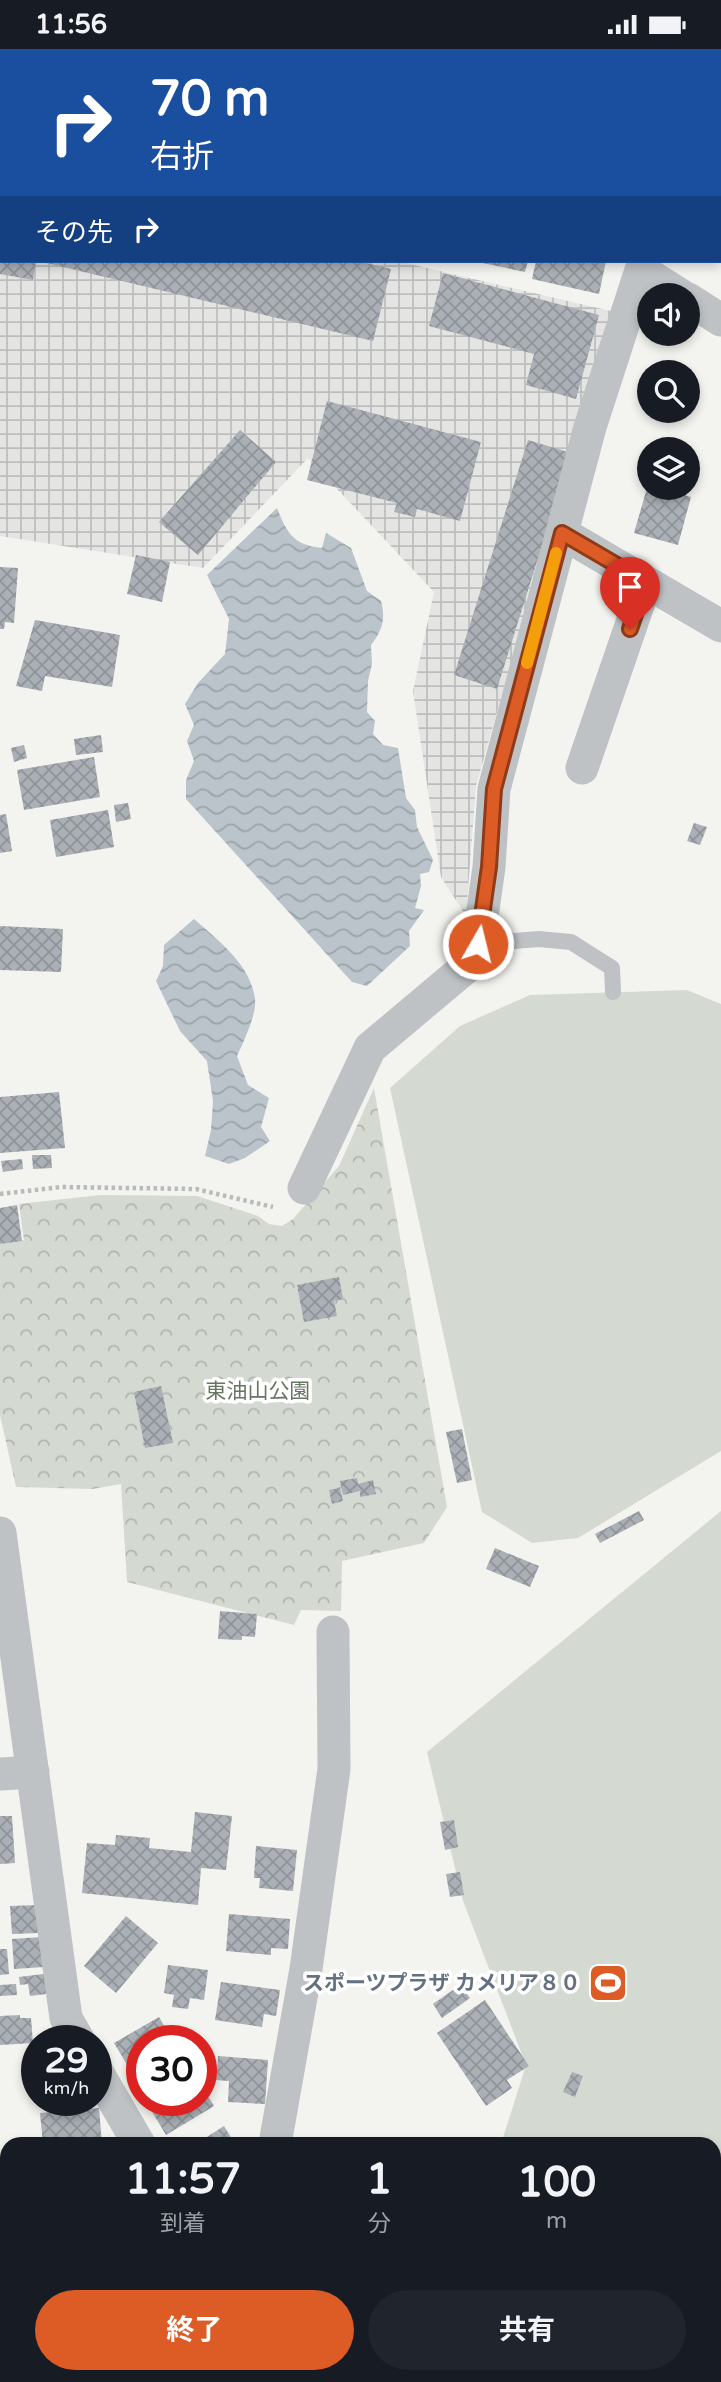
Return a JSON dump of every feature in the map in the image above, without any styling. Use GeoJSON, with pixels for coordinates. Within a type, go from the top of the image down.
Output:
{"type":"FeatureCollection","features":[{"type":"Feature","properties":{"kind":"street"},"geometry":{"type":"LineString","coordinates":[[304,1188],[370,1048],[476,959],[489,867],[494,789],[590,427],[644,265],[666,283]]}},
{"type":"Feature","properties":{"kind":"street"},"geometry":{"type":"LineString","coordinates":[[700,307],[721,320]]}},
{"type":"Feature","properties":{"kind":"street"},"geometry":{"type":"LineString","coordinates":[[562,533],[721,626]]}},
{"type":"Feature","properties":{"kind":"street"},"geometry":{"type":"LineString","coordinates":[[582,768],[646,582]]}},
{"type":"Feature","properties":{"kind":"street"},"geometry":{"type":"LineString","coordinates":[[0,1533],[66,2018],[70,2025]]}},
{"type":"Feature","properties":{"kind":"street"},"geometry":{"type":"LineString","coordinates":[[276,2137],[306,1969],[334,1769],[333,1632]]}},
{"type":"Feature","properties":{"kind":"street"},"geometry":{"type":"LineString","coordinates":[[0,1774],[33,1772]]}},
{"type":"Feature","properties":{"kind":"street"},"geometry":{"type":"LineString","coordinates":[[112,2098],[135,2137]]}},
{"type":"Feature","properties":{"kind":"lane"},"geometry":{"type":"LineString","coordinates":[[478,944],[539,939],[571,942],[612,968],[613,992]]}},
{"type":"Feature","properties":{"kind":"path"},"geometry":{"type":"LineString","coordinates":[[0,1194],[61,1187],[196,1189],[282,1208],[304,1188]]}},
{"type":"Feature","properties":{"kind":"shaded area"},"geometry":{"type":"Polygon","coordinates":[[[0,263],[406,263],[611,311],[476,786],[466,916],[441,877],[413,691],[434,592],[308,458],[203,568],[0,536],[0,263]]]}},
{"type":"Feature","properties":{"kind":"green space"},"geometry":{"type":"Polygon","coordinates":[[[687,990],[721,1004],[721,1451],[578,1538],[532,1543],[482,1512],[390,1088],[460,1026],[530,995],[687,990]]]}},
{"type":"Feature","properties":{"kind":"green space","name":"東油山公園"},"geometry":{"type":"Polygon","coordinates":[[[374,1088],[447,1507],[424,1543],[342,1561],[341,1611],[301,1610],[294,1625],[127,1582],[121,1484],[93,1489],[16,1487],[0,1415],[0,1244],[24,1240],[19,1204],[100,1195],[197,1196],[258,1216],[269,1224],[282,1226],[293,1219],[339,1166],[374,1088]]]}},
{"type":"Feature","properties":{"kind":"green space","name":"スポーツプラザ カメリア８０"},"geometry":{"type":"Polygon","coordinates":[[[721,1511],[721,2137],[503,2137],[526,2065],[463,1901],[427,1752],[721,1511]]]}},
{"type":"Feature","properties":{"kind":"water"},"geometry":{"type":"Polygon","coordinates":[[[277,508],[288,531],[298,541],[322,548],[326,533],[351,548],[367,591],[381,601],[382,625],[371,645],[372,664],[368,681],[367,712],[375,721],[373,734],[383,745],[398,748],[406,798],[415,810],[417,827],[433,860],[429,872],[420,874],[421,886],[415,908],[424,910],[409,931],[410,946],[367,986],[352,982],[186,799],[186,780],[194,761],[187,741],[194,725],[185,704],[198,683],[225,654],[229,619],[207,575],[277,508]]]}},
{"type":"Feature","properties":{"kind":"water"},"geometry":{"type":"Polygon","coordinates":[[[194,919],[241,965],[255,999],[252,1020],[237,1056],[248,1085],[269,1098],[261,1127],[270,1141],[245,1158],[229,1164],[205,1156],[211,1130],[213,1101],[207,1061],[180,1031],[156,981],[163,966],[164,945],[194,919]]]}},
{"type":"Feature","properties":{"kind":"building"},"geometry":{"type":"Polygon","coordinates":[[[0,263],[36,263],[33,280],[0,274],[0,263]]]}},
{"type":"Feature","properties":{"kind":"building"},"geometry":{"type":"Polygon","coordinates":[[[46,263],[366,263],[391,269],[373,341],[46,263]]]}},
{"type":"Feature","properties":{"kind":"building"},"geometry":{"type":"Polygon","coordinates":[[[482,263],[527,263],[525,272],[482,263]]]}},
{"type":"Feature","properties":{"kind":"building"},"geometry":{"type":"Polygon","coordinates":[[[536,263],[606,263],[599,294],[532,279],[536,263]]]}},
{"type":"Feature","properties":{"kind":"building"},"geometry":{"type":"Polygon","coordinates":[[[443,273],[599,315],[576,399],[526,385],[534,354],[429,326],[443,273]]]}},
{"type":"Feature","properties":{"kind":"building"},"geometry":{"type":"Polygon","coordinates":[[[327,401],[481,442],[460,521],[417,509],[415,517],[394,512],[397,503],[307,480],[327,401]]]}},
{"type":"Feature","properties":{"kind":"building"},"geometry":{"type":"Polygon","coordinates":[[[240,430],[276,462],[198,555],[159,522],[240,430]]]}},
{"type":"Feature","properties":{"kind":"building"},"geometry":{"type":"Polygon","coordinates":[[[528,440],[571,453],[497,689],[454,675],[528,440]]]}},
{"type":"Feature","properties":{"kind":"building"},"geometry":{"type":"Polygon","coordinates":[[[644,500],[690,500],[678,545],[634,533],[644,500]]]}},
{"type":"Feature","properties":{"kind":"building"},"geometry":{"type":"Polygon","coordinates":[[[136,555],[170,562],[162,602],[127,594],[136,555]]]}},
{"type":"Feature","properties":{"kind":"building"},"geometry":{"type":"Polygon","coordinates":[[[0,567],[18,568],[14,623],[5,622],[4,629],[0,629],[0,567]]]}},
{"type":"Feature","properties":{"kind":"building"},"geometry":{"type":"Polygon","coordinates":[[[35,620],[120,635],[112,687],[45,676],[42,691],[16,686],[35,620]]]}},
{"type":"Feature","properties":{"kind":"building"},"geometry":{"type":"Polygon","coordinates":[[[101,735],[103,752],[76,755],[74,739],[101,735]]]}},
{"type":"Feature","properties":{"kind":"building"},"geometry":{"type":"Polygon","coordinates":[[[24,745],[27,758],[14,762],[11,748],[24,745]]]}},
{"type":"Feature","properties":{"kind":"building"},"geometry":{"type":"Polygon","coordinates":[[[94,757],[100,797],[24,810],[17,770],[94,757]]]}},
{"type":"Feature","properties":{"kind":"building"},"geometry":{"type":"Polygon","coordinates":[[[128,803],[131,819],[116,822],[114,805],[128,803]]]}},
{"type":"Feature","properties":{"kind":"building"},"geometry":{"type":"Polygon","coordinates":[[[108,810],[114,847],[56,857],[50,820],[108,810]]]}},
{"type":"Feature","properties":{"kind":"building"},"geometry":{"type":"Polygon","coordinates":[[[6,814],[12,851],[0,853],[0,815],[6,814]]]}},
{"type":"Feature","properties":{"kind":"building"},"geometry":{"type":"Polygon","coordinates":[[[694,823],[707,827],[700,845],[687,841],[694,823]]]}},
{"type":"Feature","properties":{"kind":"building"},"geometry":{"type":"Polygon","coordinates":[[[0,926],[63,929],[61,972],[0,970],[0,926]]]}},
{"type":"Feature","properties":{"kind":"building"},"geometry":{"type":"Polygon","coordinates":[[[59,1092],[65,1148],[0,1153],[0,1097],[59,1092]]]}},
{"type":"Feature","properties":{"kind":"building"},"geometry":{"type":"Polygon","coordinates":[[[32,1155],[51,1155],[52,1168],[33,1169],[32,1155]]]}},
{"type":"Feature","properties":{"kind":"building"},"geometry":{"type":"Polygon","coordinates":[[[22,1159],[23,1169],[3,1172],[1,1161],[22,1159]]]}},
{"type":"Feature","properties":{"kind":"building"},"geometry":{"type":"Polygon","coordinates":[[[17,1205],[22,1241],[0,1244],[0,1208],[17,1205]]]}},
{"type":"Feature","properties":{"kind":"building"},"geometry":{"type":"Polygon","coordinates":[[[339,1277],[343,1299],[334,1301],[337,1316],[304,1322],[297,1285],[339,1277]]]}},
{"type":"Feature","properties":{"kind":"building"},"geometry":{"type":"Polygon","coordinates":[[[161,1386],[173,1443],[145,1448],[134,1392],[161,1386]]]}},
{"type":"Feature","properties":{"kind":"building"},"geometry":{"type":"Polygon","coordinates":[[[462,1429],[472,1480],[457,1483],[446,1432],[462,1429]]]}},
{"type":"Feature","properties":{"kind":"building"},"geometry":{"type":"Polygon","coordinates":[[[357,1478],[358,1484],[373,1480],[376,1494],[360,1497],[360,1491],[343,1495],[340,1481],[357,1478]]]}},
{"type":"Feature","properties":{"kind":"building"},"geometry":{"type":"Polygon","coordinates":[[[340,1488],[343,1501],[332,1504],[329,1490],[340,1488]]]}},
{"type":"Feature","properties":{"kind":"building"},"geometry":{"type":"Polygon","coordinates":[[[639,1511],[644,1520],[600,1543],[595,1534],[639,1511]]]}},
{"type":"Feature","properties":{"kind":"building"},"geometry":{"type":"Polygon","coordinates":[[[495,1548],[539,1566],[530,1587],[486,1569],[495,1548]]]}},
{"type":"Feature","properties":{"kind":"building"},"geometry":{"type":"Polygon","coordinates":[[[220,1611],[257,1614],[255,1637],[242,1636],[242,1640],[218,1639],[220,1611]]]}},
{"type":"Feature","properties":{"kind":"building"},"geometry":{"type":"Polygon","coordinates":[[[195,1812],[232,1816],[226,1870],[201,1868],[198,1905],[82,1893],[87,1843],[115,1845],[116,1835],[150,1838],[149,1848],[191,1852],[195,1812]]]}},
{"type":"Feature","properties":{"kind":"building"},"geometry":{"type":"Polygon","coordinates":[[[0,1816],[12,1816],[15,1863],[0,1864],[0,1816]]]}},
{"type":"Feature","properties":{"kind":"building"},"geometry":{"type":"Polygon","coordinates":[[[454,1820],[458,1847],[445,1850],[440,1822],[454,1820]]]}},
{"type":"Feature","properties":{"kind":"building"},"geometry":{"type":"Polygon","coordinates":[[[256,1846],[297,1850],[293,1891],[259,1888],[260,1878],[254,1878],[256,1846]]]}},
{"type":"Feature","properties":{"kind":"building"},"geometry":{"type":"Polygon","coordinates":[[[460,1872],[464,1895],[450,1897],[446,1874],[460,1872]]]}},
{"type":"Feature","properties":{"kind":"building"},"geometry":{"type":"Polygon","coordinates":[[[37,1905],[38,1933],[12,1934],[10,1906],[37,1905]]]}},
{"type":"Feature","properties":{"kind":"building"},"geometry":{"type":"Polygon","coordinates":[[[229,1914],[290,1919],[288,1949],[271,1948],[271,1955],[226,1951],[229,1914]]]}},
{"type":"Feature","properties":{"kind":"building"},"geometry":{"type":"Polygon","coordinates":[[[126,1916],[158,1943],[116,1993],[84,1966],[126,1916]]]}},
{"type":"Feature","properties":{"kind":"building"},"geometry":{"type":"Polygon","coordinates":[[[42,1937],[44,1967],[14,1969],[12,1939],[42,1937]]]}},
{"type":"Feature","properties":{"kind":"building"},"geometry":{"type":"Polygon","coordinates":[[[0,1949],[7,1949],[9,1974],[0,1975],[0,1949]]]}},
{"type":"Feature","properties":{"kind":"building"},"geometry":{"type":"Polygon","coordinates":[[[168,1965],[208,1970],[204,2000],[190,1998],[188,2009],[172,2007],[174,1995],[164,1993],[168,1965]]]}},
{"type":"Feature","properties":{"kind":"building"},"geometry":{"type":"Polygon","coordinates":[[[51,1973],[54,1993],[30,1996],[28,1984],[20,1985],[19,1977],[51,1973]]]}},
{"type":"Feature","properties":{"kind":"building"},"geometry":{"type":"Polygon","coordinates":[[[221,1982],[280,1990],[276,2016],[264,2014],[262,2027],[215,2020],[221,1982]]]}},
{"type":"Feature","properties":{"kind":"building"},"geometry":{"type":"Polygon","coordinates":[[[16,1984],[17,1995],[0,1996],[0,1985],[16,1984]]]}},
{"type":"Feature","properties":{"kind":"building"},"geometry":{"type":"Polygon","coordinates":[[[460,1985],[470,1998],[442,2018],[433,2004],[460,1985]]]}},
{"type":"Feature","properties":{"kind":"building"},"geometry":{"type":"Polygon","coordinates":[[[485,2000],[529,2066],[507,2080],[512,2088],[486,2106],[437,2033],[485,2000]]]}},
{"type":"Feature","properties":{"kind":"building"},"geometry":{"type":"Polygon","coordinates":[[[20,2015],[20,2018],[31,2018],[32,2025],[21,2025],[21,2044],[0,2045],[0,2016],[20,2015]]]}},
{"type":"Feature","properties":{"kind":"building"},"geometry":{"type":"Polygon","coordinates":[[[159,2017],[164,2025],[145,2025],[159,2017]]]}},
{"type":"Feature","properties":{"kind":"building"},"geometry":{"type":"Polygon","coordinates":[[[126,2036],[126,2063],[114,2043],[126,2036]]]}},
{"type":"Feature","properties":{"kind":"building"},"geometry":{"type":"Polygon","coordinates":[[[218,2056],[268,2060],[265,2104],[228,2102],[229,2081],[217,2080],[218,2056]]]}},
{"type":"Feature","properties":{"kind":"building"},"geometry":{"type":"Polygon","coordinates":[[[572,2072],[583,2076],[575,2097],[563,2092],[572,2072]]]}},
{"type":"Feature","properties":{"kind":"building"},"geometry":{"type":"Polygon","coordinates":[[[40,2116],[100,2116],[101,2137],[42,2137],[40,2116]]]}},
{"type":"Feature","properties":{"kind":"building"},"geometry":{"type":"Polygon","coordinates":[[[155,2116],[197,2116],[166,2135],[155,2116]]]}},
{"type":"Feature","properties":{"kind":"building"},"geometry":{"type":"Polygon","coordinates":[[[224,2126],[231,2137],[207,2137],[224,2126]]]}},
{"type":"Feature","properties":{"kind":"slow traffic"},"geometry":{"type":"LineString","coordinates":[[527,663],[556,553]]}},
{"type":"Feature","properties":{"kind":"place","name":"スポーツプラザ カメリア８０"},"geometry":{"type":"Point","coordinates":[608,1983]}},
{"type":"Feature","properties":{"kind":"route"},"geometry":{"type":"LineString","coordinates":[[478,944],[489,867],[494,789],[562,533],[646,582],[630,629]]}}]}
